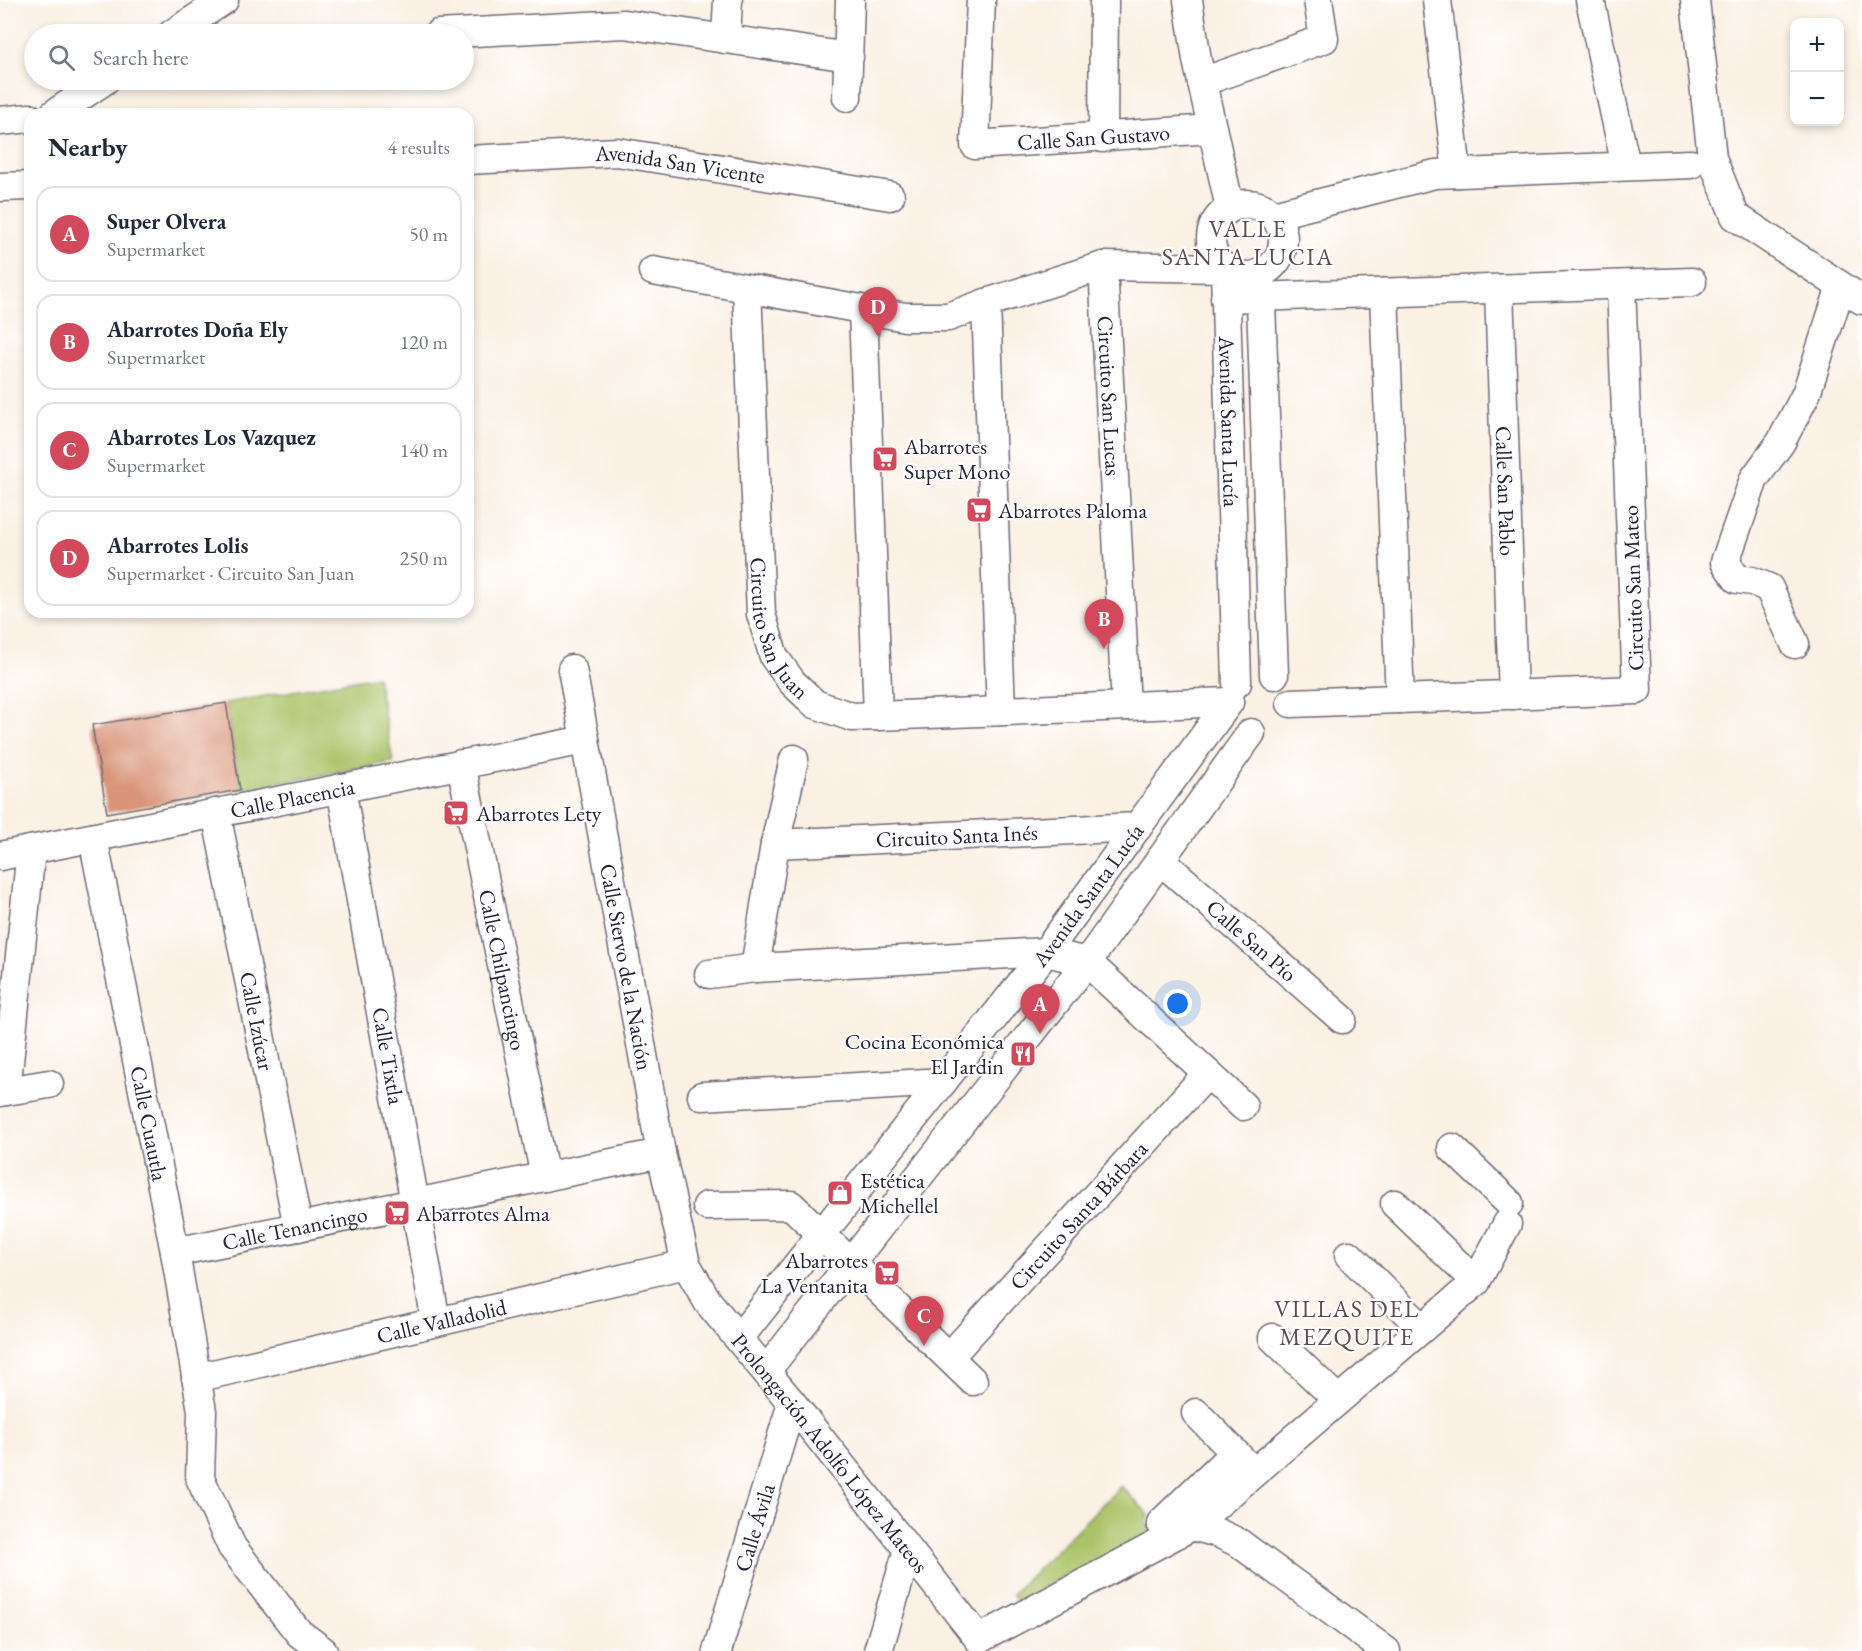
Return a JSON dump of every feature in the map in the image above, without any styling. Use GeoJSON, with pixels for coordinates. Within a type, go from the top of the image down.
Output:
{"type":"FeatureCollection","features":[{"type":"Feature","properties":{"kind":"street"},"geometry":{"type":"LineString","coordinates":[[187,24],[224,0]]}},
{"type":"Feature","properties":{"kind":"street"},"geometry":{"type":"LineString","coordinates":[[726,39],[728,0]]}},
{"type":"Feature","properties":{"kind":"street"},"geometry":{"type":"LineString","coordinates":[[847,97],[850,0]]}},
{"type":"Feature","properties":{"kind":"street","name":"Calle San Gustavo"},"geometry":{"type":"LineString","coordinates":[[981,0],[975,145],[1212,129]]}},
{"type":"Feature","properties":{"kind":"street"},"geometry":{"type":"LineString","coordinates":[[1103,138],[1104,0]]}},
{"type":"Feature","properties":{"kind":"street"},"geometry":{"type":"LineString","coordinates":[[1188,0],[1197,60],[1230,208]]}},
{"type":"Feature","properties":{"kind":"street"},"geometry":{"type":"LineString","coordinates":[[1202,82],[1324,39],[1318,0]]}},
{"type":"Feature","properties":{"kind":"street"},"geometry":{"type":"LineString","coordinates":[[1437,0],[1456,173]]}},
{"type":"Feature","properties":{"kind":"street"},"geometry":{"type":"LineString","coordinates":[[1590,0],[1626,166]]}},
{"type":"Feature","properties":{"kind":"street"},"geometry":{"type":"LineString","coordinates":[[1695,0],[1712,158],[1735,216],[1852,293],[1806,394],[1781,442],[1754,479],[1725,562],[1737,579],[1752,581],[1769,588],[1795,644]]}},
{"type":"Feature","properties":{"kind":"street"},"geometry":{"type":"LineString","coordinates":[[474,32],[624,24],[849,57]]}},
{"type":"Feature","properties":{"kind":"street"},"geometry":{"type":"LineString","coordinates":[[63,108],[90,90]]}},
{"type":"Feature","properties":{"kind":"street"},"geometry":{"type":"LineString","coordinates":[[0,121],[24,119]]}},
{"type":"Feature","properties":{"kind":"street","name":"Avenida San Vicente"},"geometry":{"type":"LineString","coordinates":[[474,160],[617,152],[890,196]]}},
{"type":"Feature","properties":{"kind":"street"},"geometry":{"type":"LineString","coordinates":[[1273,215],[1435,174],[1691,164]]}},
{"type":"Feature","properties":{"kind":"street"},"geometry":{"type":"LineString","coordinates":[[0,187],[24,186]]}},
{"type":"Feature","properties":{"kind":"street"},"geometry":{"type":"LineString","coordinates":[[1241,204],[1253,204],[1264,208],[1280,225],[1282,247],[1278,258],[1260,285],[1248,276],[1236,274],[1225,268],[1217,259],[1212,248],[1211,236],[1215,224],[1230,208],[1241,204]]}},
{"type":"Feature","properties":{"kind":"street"},"geometry":{"type":"LineString","coordinates":[[653,271],[905,317],[948,317],[1103,266],[1225,268]]}},
{"type":"Feature","properties":{"kind":"street","name":"Circuito San Lucas"},"geometry":{"type":"LineString","coordinates":[[1103,266],[1126,706]]}},
{"type":"Feature","properties":{"kind":"street","name":"Avenida Santa Lucía"},"geometry":{"type":"LineString","coordinates":[[739,1338],[1046,952],[1233,692],[1231,483],[1225,268]]}},
{"type":"Feature","properties":{"kind":"street"},"geometry":{"type":"LineString","coordinates":[[1225,298],[1260,285],[1384,292],[1692,282]]}},
{"type":"Feature","properties":{"kind":"street","name":"Avenida Santa Lucía"},"geometry":{"type":"LineString","coordinates":[[1260,285],[1274,675]]}},
{"type":"Feature","properties":{"kind":"street","name":"Circuito San Mateo"},"geometry":{"type":"LineString","coordinates":[[1291,703],[1637,690],[1621,285]]}},
{"type":"Feature","properties":{"kind":"street","name":"Circuito San Juan"},"geometry":{"type":"LineString","coordinates":[[747,289],[761,614],[765,633],[774,657],[792,682],[815,704],[852,717],[878,716]]}},
{"type":"Feature","properties":{"kind":"street","name":"Calle San Pablo"},"geometry":{"type":"LineString","coordinates":[[1499,289],[1513,695]]}},
{"type":"Feature","properties":{"kind":"street"},"geometry":{"type":"LineString","coordinates":[[1384,292],[1400,699]]}},
{"type":"Feature","properties":{"kind":"street"},"geometry":{"type":"LineString","coordinates":[[986,303],[1001,711]]}},
{"type":"Feature","properties":{"kind":"street"},"geometry":{"type":"LineString","coordinates":[[863,310],[878,716],[1126,706],[1233,692],[1254,673],[1274,675],[1287,687],[1291,703],[1288,717],[1279,728],[1265,734],[1251,733],[1239,726],[1232,716],[1233,692]]}},
{"type":"Feature","properties":{"kind":"street"},"geometry":{"type":"LineString","coordinates":[[1231,483],[1267,481]]}},
{"type":"Feature","properties":{"kind":"street","name":"Calle Siervo de la Nación"},"geometry":{"type":"LineString","coordinates":[[572,669],[661,1153],[686,1264]]}},
{"type":"Feature","properties":{"kind":"street","name":"Avenida Santa Lucía"},"geometry":{"type":"LineString","coordinates":[[766,1371],[1087,962],[1251,733]]}},
{"type":"Feature","properties":{"kind":"street","name":"Calle Placencia"},"geometry":{"type":"LineString","coordinates":[[0,856],[585,740]]}},
{"type":"Feature","properties":{"kind":"street"},"geometry":{"type":"LineString","coordinates":[[754,968],[775,844],[794,759]]}},
{"type":"Feature","properties":{"kind":"street","name":"Calle Chilpancingo"},"geometry":{"type":"LineString","coordinates":[[461,764],[545,1177]]}},
{"type":"Feature","properties":{"kind":"street","name":"Calle Tixtla"},"geometry":{"type":"LineString","coordinates":[[341,788],[436,1322]]}},
{"type":"Feature","properties":{"kind":"street","name":"Calle Izúcar"},"geometry":{"type":"LineString","coordinates":[[216,813],[298,1227]]}},
{"type":"Feature","properties":{"kind":"street","name":"Circuito Santa Inés"},"geometry":{"type":"LineString","coordinates":[[775,844],[1138,827]]}},
{"type":"Feature","properties":{"kind":"street","name":"Calle Cuautla"},"geometry":{"type":"LineString","coordinates":[[93,838],[175,1252],[202,1411],[200,1478],[232,1547],[299,1633],[323,1651]]}},
{"type":"Feature","properties":{"kind":"street"},"geometry":{"type":"LineString","coordinates":[[31,850],[3,1091],[48,1084]]}},
{"type":"Feature","properties":{"kind":"street","name":"Calle San Pío"},"geometry":{"type":"LineString","coordinates":[[1160,860],[1342,1020]]}},
{"type":"Feature","properties":{"kind":"street"},"geometry":{"type":"LineString","coordinates":[[709,974],[754,968],[1046,952],[1087,962],[1243,1106]]}},
{"type":"Feature","properties":{"kind":"street","name":"Circuito Santa Bárbara"},"geometry":{"type":"LineString","coordinates":[[949,1357],[1208,1074]]}},
{"type":"Feature","properties":{"kind":"street"},"geometry":{"type":"LineString","coordinates":[[702,1096],[943,1082]]}},
{"type":"Feature","properties":{"kind":"street"},"geometry":{"type":"LineString","coordinates":[[980,1645],[1192,1526],[1476,1282],[1508,1214],[1452,1148]]}},
{"type":"Feature","properties":{"kind":"street","name":"Calle Tenancingo"},"geometry":{"type":"LineString","coordinates":[[175,1252],[661,1153]]}},
{"type":"Feature","properties":{"kind":"street"},"geometry":{"type":"LineString","coordinates":[[1395,1204],[1476,1282]]}},
{"type":"Feature","properties":{"kind":"street"},"geometry":{"type":"LineString","coordinates":[[707,1206],[791,1205],[973,1381]]}},
{"type":"Feature","properties":{"kind":"street"},"geometry":{"type":"LineString","coordinates":[[1349,1256],[1422,1328]]}},
{"type":"Feature","properties":{"kind":"street","name":"Calle Valladolid"},"geometry":{"type":"LineString","coordinates":[[196,1378],[686,1264]]}},
{"type":"Feature","properties":{"kind":"street","name":"Prolongación Adolfo López Mateos"},"geometry":{"type":"LineString","coordinates":[[686,1264],[708,1302],[792,1403],[980,1645]]}},
{"type":"Feature","properties":{"kind":"street"},"geometry":{"type":"LineString","coordinates":[[1273,1338],[1338,1400]]}},
{"type":"Feature","properties":{"kind":"street","name":"Calle Ávila"},"geometry":{"type":"LineString","coordinates":[[717,1651],[792,1403]]}},
{"type":"Feature","properties":{"kind":"street"},"geometry":{"type":"LineString","coordinates":[[1196,1413],[1254,1472]]}},
{"type":"Feature","properties":{"kind":"street"},"geometry":{"type":"LineString","coordinates":[[1161,1523],[1234,1453]]}},
{"type":"Feature","properties":{"kind":"street"},"geometry":{"type":"LineString","coordinates":[[1192,1526],[1218,1533],[1239,1543],[1386,1651]]}},
{"type":"Feature","properties":{"kind":"street"},"geometry":{"type":"LineString","coordinates":[[878,1651],[908,1550]]}},
{"type":"Feature","properties":{"kind":"green space"},"geometry":{"type":"Polygon","coordinates":[[[377,676],[393,762],[240,790],[226,703],[377,676]]]}},
{"type":"Feature","properties":{"kind":"green space"},"geometry":{"type":"Polygon","coordinates":[[[1121,1486],[1149,1515],[1147,1523],[1153,1534],[1017,1601],[1012,1594],[1121,1486]]]}},
{"type":"Feature","properties":{"kind":"building"},"geometry":{"type":"Polygon","coordinates":[[[226,703],[240,790],[107,813],[92,725],[226,703]]]}},
{"type":"Feature","properties":{"kind":"place","name":"Abarrotes Lolis"},"geometry":{"type":"Point","coordinates":[878,337]}},
{"type":"Feature","properties":{"kind":"place","name":"Abarrotes Super Mono"},"geometry":{"type":"Point","coordinates":[885,459]}},
{"type":"Feature","properties":{"kind":"place","name":"Abarrotes Paloma"},"geometry":{"type":"Point","coordinates":[979,510]}},
{"type":"Feature","properties":{"kind":"place","name":"Abarrotes Doña Ely"},"geometry":{"type":"Point","coordinates":[1104,649]}},
{"type":"Feature","properties":{"kind":"place","name":"Abarrotes Lety"},"geometry":{"type":"Point","coordinates":[456,813]}},
{"type":"Feature","properties":{"kind":"place","name":"Super Olvera"},"geometry":{"type":"Point","coordinates":[1040,1034]}},
{"type":"Feature","properties":{"kind":"place","name":"Cocina Económica El Jardin"},"geometry":{"type":"Point","coordinates":[1023,1054]}},
{"type":"Feature","properties":{"kind":"place","name":"Estética Michellel"},"geometry":{"type":"Point","coordinates":[840,1193]}},
{"type":"Feature","properties":{"kind":"place","name":"Abarrotes Alma"},"geometry":{"type":"Point","coordinates":[397,1213]}},
{"type":"Feature","properties":{"kind":"place","name":"Abarrotes La Ventanita"},"geometry":{"type":"Point","coordinates":[887,1273]}},
{"type":"Feature","properties":{"kind":"place","name":"Abarrotes Los Vazquez"},"geometry":{"type":"Point","coordinates":[924,1346]}},
{"type":"Feature","properties":{"kind":"district","name":"VALLE SANTA LUCIA"},"geometry":{"type":"Point","coordinates":[1248,242]}},
{"type":"Feature","properties":{"kind":"district","name":"VILLAS DEL MEZQUITE"},"geometry":{"type":"Point","coordinates":[1347,1322]}}]}
